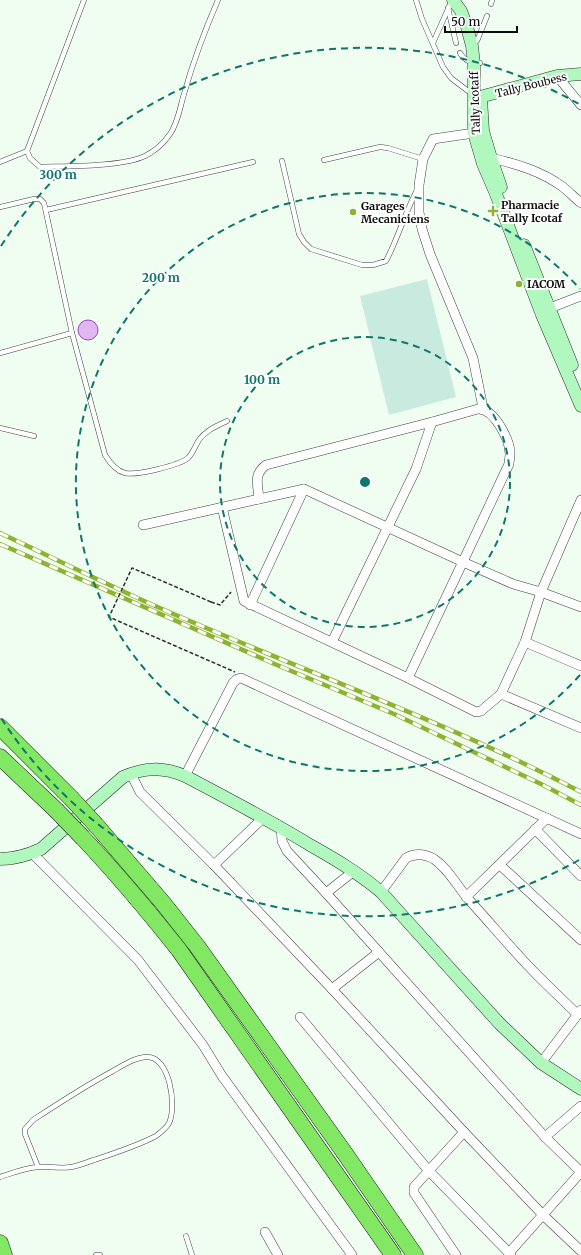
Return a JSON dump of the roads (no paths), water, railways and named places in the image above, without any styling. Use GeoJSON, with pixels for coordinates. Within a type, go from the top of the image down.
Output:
{"type":"FeatureCollection","features":[{"type":"Feature","properties":{"kind":"highway"},"geometry":{"type":"LineString","coordinates":[[0,727],[96,825],[163,903],[197,946],[346,1155],[415,1255]]}},
{"type":"Feature","properties":{"kind":"highway"},"geometry":{"type":"LineString","coordinates":[[0,757],[83,838],[127,886],[179,950],[393,1255]]}},
{"type":"Feature","properties":{"kind":"highway"},"geometry":{"type":"LineString","coordinates":[[0,1243],[4,1255]]}},
{"type":"Feature","properties":{"kind":"street","name":"Tally Icotaff"},"geometry":{"type":"LineString","coordinates":[[464,0],[473,22],[477,41],[477,96],[474,133],[483,164],[542,315],[581,406]]}},
{"type":"Feature","properties":{"kind":"street","name":"Tally Icotaff"},"geometry":{"type":"LineString","coordinates":[[451,3],[461,11],[477,63]]}},
{"type":"Feature","properties":{"kind":"street","name":"Tally Boubess"},"geometry":{"type":"LineString","coordinates":[[477,96],[557,76],[581,74]]}},
{"type":"Feature","properties":{"kind":"street"},"geometry":{"type":"LineString","coordinates":[[557,76],[581,105]]}},
{"type":"Feature","properties":{"kind":"street","name":"Tally Icotaff"},"geometry":{"type":"LineString","coordinates":[[477,96],[483,130],[491,158],[581,389]]}},
{"type":"Feature","properties":{"kind":"street"},"geometry":{"type":"LineString","coordinates":[[474,133],[432,139],[423,159],[419,185],[419,212],[422,229],[430,254],[473,358],[483,408]]}},
{"type":"Feature","properties":{"kind":"street"},"geometry":{"type":"LineString","coordinates":[[491,158],[517,164],[540,173],[563,187],[581,203]]}},
{"type":"Feature","properties":{"kind":"street"},"geometry":{"type":"LineString","coordinates":[[550,308],[581,296]]}},
{"type":"Feature","properties":{"kind":"street"},"geometry":{"type":"LineString","coordinates":[[259,499],[257,475],[260,469],[266,465],[478,409],[483,408],[494,417],[502,430],[508,445],[510,454],[509,464],[408,678]]}},
{"type":"Feature","properties":{"kind":"street"},"geometry":{"type":"LineString","coordinates":[[332,642],[416,469],[432,422]]}},
{"type":"Feature","properties":{"kind":"street"},"geometry":{"type":"LineString","coordinates":[[250,604],[304,489]]}},
{"type":"Feature","properties":{"kind":"street"},"geometry":{"type":"LineString","coordinates":[[143,525],[304,489],[513,584],[541,592],[581,607]]}},
{"type":"Feature","properties":{"kind":"street"},"geometry":{"type":"LineString","coordinates":[[222,507],[244,601],[408,678],[476,712],[481,711],[501,694],[525,642],[541,592],[580,503]]}},
{"type":"Feature","properties":{"kind":"street"},"geometry":{"type":"LineString","coordinates":[[525,642],[581,666]]}},
{"type":"Feature","properties":{"kind":"street"},"geometry":{"type":"LineString","coordinates":[[185,776],[233,683],[237,679],[241,678],[581,834]]}},
{"type":"Feature","properties":{"kind":"street"},"geometry":{"type":"LineString","coordinates":[[501,694],[581,728]]}},
{"type":"Feature","properties":{"kind":"street"},"geometry":{"type":"LineString","coordinates":[[0,859],[19,857],[32,853],[50,842],[123,777],[152,769],[172,770],[280,827],[354,870],[381,892],[499,1023],[541,1063],[581,1089]]}},
{"type":"Feature","properties":{"kind":"street"},"geometry":{"type":"LineString","coordinates":[[131,774],[140,792],[214,865],[332,989],[464,1132],[543,1215],[581,1251]]}},
{"type":"Feature","properties":{"kind":"street"},"geometry":{"type":"LineString","coordinates":[[214,865],[263,818]]}},
{"type":"Feature","properties":{"kind":"street"},"geometry":{"type":"LineString","coordinates":[[466,897],[547,818]]}},
{"type":"Feature","properties":{"kind":"street"},"geometry":{"type":"LineString","coordinates":[[280,827],[282,841],[287,851],[545,1137],[581,1172],[510,1254],[429,1171],[300,1017]]}},
{"type":"Feature","properties":{"kind":"street"},"geometry":{"type":"LineString","coordinates":[[535,830],[581,876]]}},
{"type":"Feature","properties":{"kind":"street"},"geometry":{"type":"LineString","coordinates":[[32,853],[138,960],[203,1045],[222,1076],[352,1255]]}},
{"type":"Feature","properties":{"kind":"street"},"geometry":{"type":"LineString","coordinates":[[381,892],[406,858],[411,855],[419,854],[436,860],[466,897],[537,975],[579,1012],[541,1063]]}},
{"type":"Feature","properties":{"kind":"street"},"geometry":{"type":"LineString","coordinates":[[500,865],[581,940]]}},
{"type":"Feature","properties":{"kind":"street"},"geometry":{"type":"LineString","coordinates":[[326,893],[354,870]]}},
{"type":"Feature","properties":{"kind":"street"},"geometry":{"type":"LineString","coordinates":[[332,989],[379,952]]}},
{"type":"Feature","properties":{"kind":"street"},"geometry":{"type":"LineString","coordinates":[[545,1137],[581,1106]]}},
{"type":"Feature","properties":{"kind":"street"},"geometry":{"type":"LineString","coordinates":[[456,1255],[414,1194],[414,1187],[464,1132]]}},
{"type":"Feature","properties":{"kind":"street"},"geometry":{"type":"LineString","coordinates":[[265,1232],[278,1255]]}},
{"type":"Feature","properties":{"kind":"lane"},"geometry":{"type":"LineString","coordinates":[[0,162],[27,151],[84,0]]}},
{"type":"Feature","properties":{"kind":"lane"},"geometry":{"type":"LineString","coordinates":[[27,151],[34,162],[40,167],[120,162],[144,156],[157,148],[172,133],[209,21],[218,0]]}},
{"type":"Feature","properties":{"kind":"lane"},"geometry":{"type":"LineString","coordinates":[[416,0],[443,67],[450,78],[477,96]]}},
{"type":"Feature","properties":{"kind":"lane"},"geometry":{"type":"LineString","coordinates":[[433,43],[451,3]]}},
{"type":"Feature","properties":{"kind":"lane"},"geometry":{"type":"LineString","coordinates":[[451,3],[456,43]]}},
{"type":"Feature","properties":{"kind":"lane"},"geometry":{"type":"LineString","coordinates":[[477,41],[487,16]]}},
{"type":"Feature","properties":{"kind":"lane"},"geometry":{"type":"LineString","coordinates":[[460,53],[462,57],[477,63]]}},
{"type":"Feature","properties":{"kind":"lane"},"geometry":{"type":"LineString","coordinates":[[324,160],[380,147],[423,159]]}},
{"type":"Feature","properties":{"kind":"lane"},"geometry":{"type":"LineString","coordinates":[[282,161],[299,234],[304,242],[313,250],[367,266],[386,261],[400,232],[419,185]]}},
{"type":"Feature","properties":{"kind":"lane"},"geometry":{"type":"LineString","coordinates":[[46,210],[253,162]]}},
{"type":"Feature","properties":{"kind":"lane"},"geometry":{"type":"LineString","coordinates":[[0,208],[40,199],[44,203],[72,333],[105,456],[117,470],[126,474],[136,474],[182,462],[191,455],[204,434],[227,421]]}},
{"type":"Feature","properties":{"kind":"lane"},"geometry":{"type":"LineString","coordinates":[[0,353],[72,333]]}},
{"type":"Feature","properties":{"kind":"lane"},"geometry":{"type":"LineString","coordinates":[[0,428],[34,436]]}},
{"type":"Feature","properties":{"kind":"lane"},"geometry":{"type":"LineString","coordinates":[[0,1177],[29,1168],[72,1167],[134,1146],[158,1135],[169,1124],[172,1111],[172,1097],[169,1082],[161,1065],[155,1059],[147,1056],[137,1059],[97,1080],[33,1120],[25,1129],[25,1134],[38,1167]]}},
{"type":"Feature","properties":{"kind":"lane"},"geometry":{"type":"LineString","coordinates":[[186,1236],[192,1255]]}},
{"type":"Feature","properties":{"kind":"railway"},"geometry":{"type":"LineString","coordinates":[[0,533],[153,605],[476,741],[581,792]]}},
{"type":"Feature","properties":{"kind":"railway"},"geometry":{"type":"LineString","coordinates":[[0,544],[277,665],[394,714],[541,784],[581,805]]}},
{"type":"Feature","properties":{"kind":"place","name":"Pharmacie Tally Icotaf"},"geometry":{"type":"Point","coordinates":[493,211]}},
{"type":"Feature","properties":{"kind":"place","name":"Garages Mecaniciens"},"geometry":{"type":"Point","coordinates":[353,212]}},
{"type":"Feature","properties":{"kind":"place","name":"IACOM"},"geometry":{"type":"Point","coordinates":[519,284]}}]}
